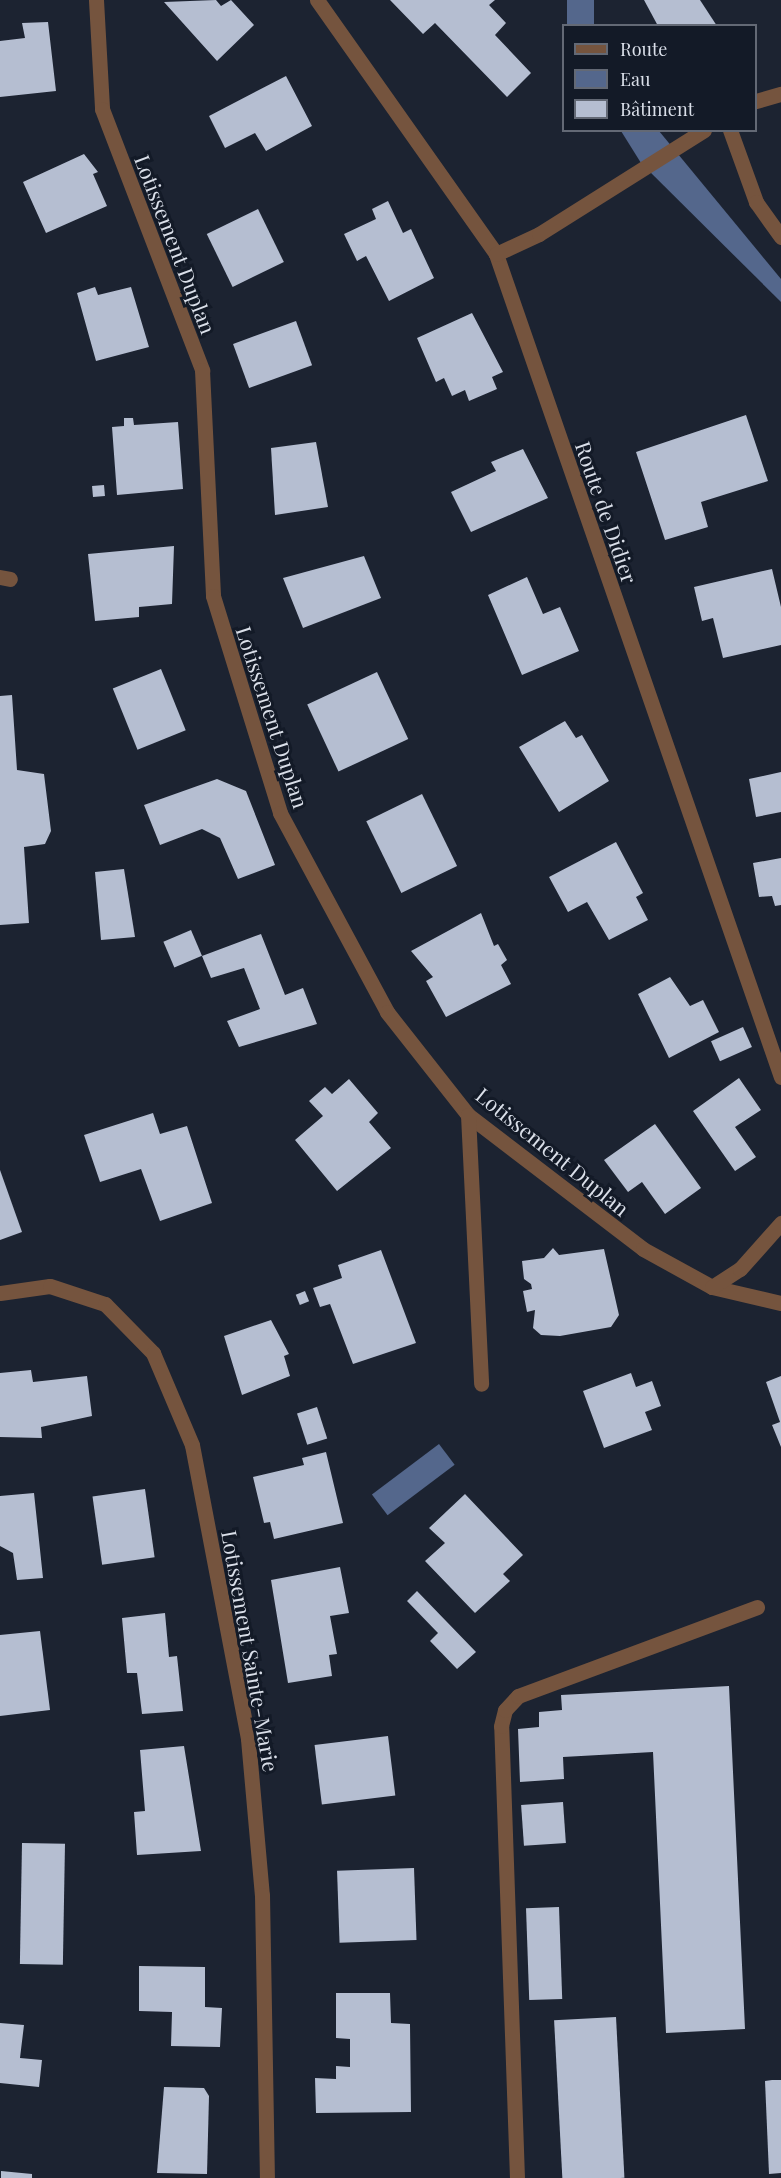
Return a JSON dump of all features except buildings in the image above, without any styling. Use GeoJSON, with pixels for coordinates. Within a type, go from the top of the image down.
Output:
{"type":"FeatureCollection","features":[{"type":"Feature","properties":{"kind":"street","name":"Lotissement Duplan"},"geometry":{"type":"LineString","coordinates":[[96,0],[102,109],[202,370],[213,596],[280,813],[387,1012],[468,1115],[643,1249],[712,1287],[781,1303]]}},
{"type":"Feature","properties":{"kind":"street","name":"Route de Didier"},"geometry":{"type":"LineString","coordinates":[[317,0],[496,254],[781,1077]]}},
{"type":"Feature","properties":{"kind":"street"},"geometry":{"type":"LineString","coordinates":[[757,102],[781,94]]}},
{"type":"Feature","properties":{"kind":"street"},"geometry":{"type":"LineString","coordinates":[[731,132],[756,202],[781,237]]}},
{"type":"Feature","properties":{"kind":"street"},"geometry":{"type":"LineString","coordinates":[[496,254],[700,133]]}},
{"type":"Feature","properties":{"kind":"street"},"geometry":{"type":"LineString","coordinates":[[468,1115],[481,1384]]}},
{"type":"Feature","properties":{"kind":"street"},"geometry":{"type":"LineString","coordinates":[[712,1287],[740,1269],[781,1223]]}},
{"type":"Feature","properties":{"kind":"street","name":"Lotissement Sainte-Marie"},"geometry":{"type":"LineString","coordinates":[[0,1293],[50,1286],[105,1304],[153,1353],[192,1445],[248,1739],[262,1895],[267,2178]]}},
{"type":"Feature","properties":{"kind":"street"},"geometry":{"type":"LineString","coordinates":[[517,2178],[501,1726],[505,1710],[518,1696],[757,1607]]}},
{"type":"Feature","properties":{"kind":"water"},"geometry":{"type":"Polygon","coordinates":[[[567,0],[594,0],[594,24],[567,24],[567,0]]]}},
{"type":"Feature","properties":{"kind":"water"},"geometry":{"type":"Polygon","coordinates":[[[622,132],[660,132],[781,279],[781,302],[641,163],[622,132]]]}},
{"type":"Feature","properties":{"kind":"water"},"geometry":{"type":"Polygon","coordinates":[[[439,1444],[455,1465],[388,1515],[372,1495],[439,1444]]]}}]}
